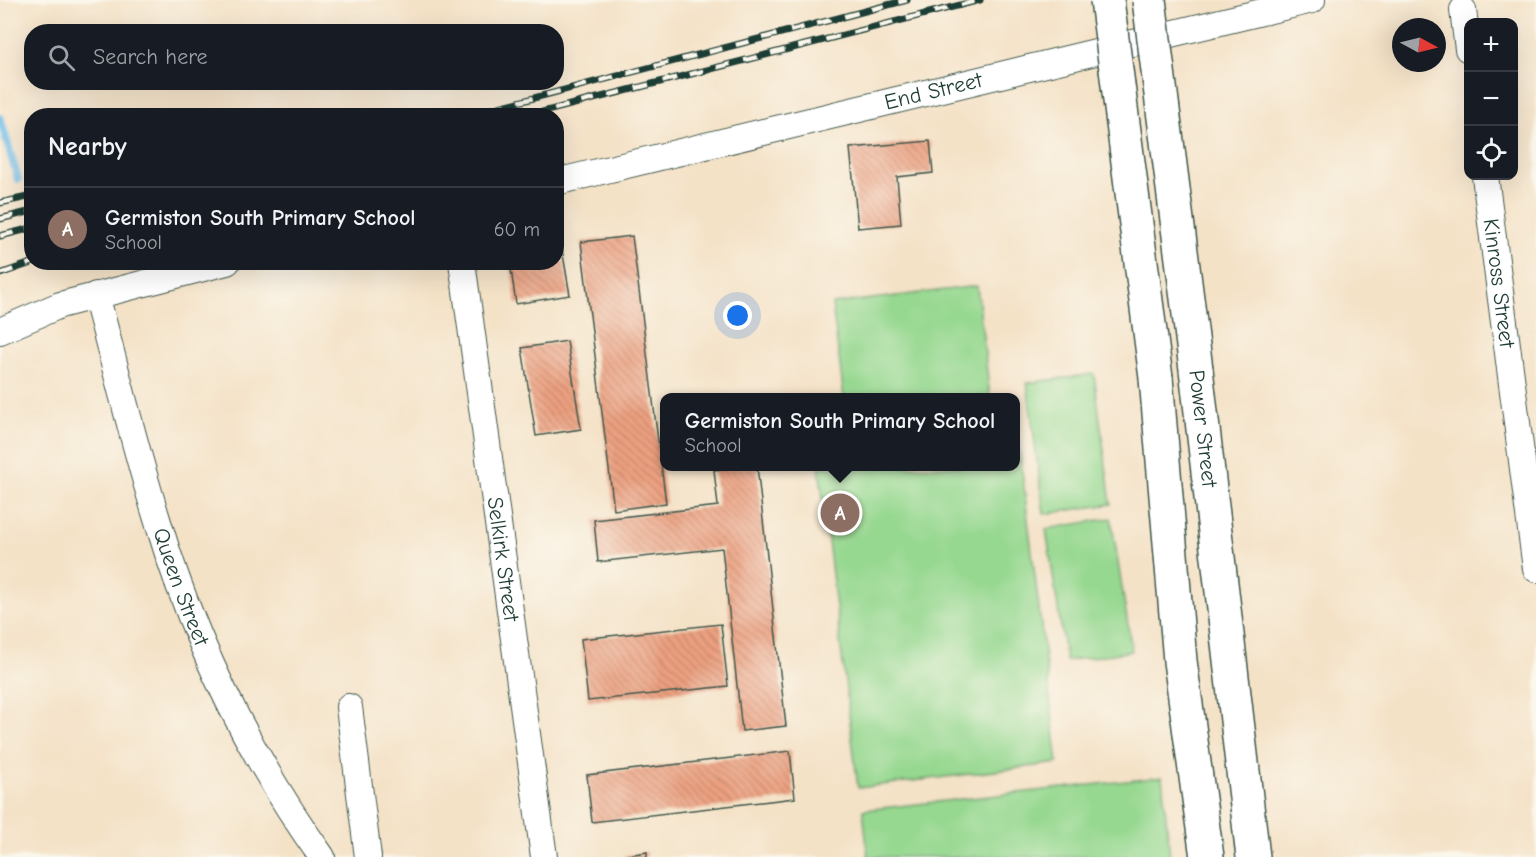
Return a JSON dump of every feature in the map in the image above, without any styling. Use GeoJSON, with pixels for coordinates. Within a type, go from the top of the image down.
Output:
{"type":"FeatureCollection","features":[{"type":"Feature","properties":{"kind":"main road","name":"Power Street"},"geometry":{"type":"LineString","coordinates":[[1107,0],[1156,378],[1180,661],[1207,857]]}},
{"type":"Feature","properties":{"kind":"main road","name":"Power Street"},"geometry":{"type":"LineString","coordinates":[[1149,0],[1196,369],[1253,857]]}},
{"type":"Feature","properties":{"kind":"street","name":"End Street"},"geometry":{"type":"LineString","coordinates":[[564,180],[1312,0]]}},
{"type":"Feature","properties":{"kind":"street"},"geometry":{"type":"LineString","coordinates":[[1464,10],[1465,18]]}},
{"type":"Feature","properties":{"kind":"street","name":"Kinross Street"},"geometry":{"type":"LineString","coordinates":[[1486,180],[1536,569]]}},
{"type":"Feature","properties":{"kind":"street"},"geometry":{"type":"LineString","coordinates":[[0,331],[60,305],[195,270]]}},
{"type":"Feature","properties":{"kind":"street","name":"Selkirk Street"},"geometry":{"type":"LineString","coordinates":[[463,270],[544,857]]}},
{"type":"Feature","properties":{"kind":"street","name":"Queen Street"},"geometry":{"type":"LineString","coordinates":[[96,295],[157,519],[208,657],[264,769],[322,857]]}},
{"type":"Feature","properties":{"kind":"street"},"geometry":{"type":"LineString","coordinates":[[350,707],[368,857]]}},
{"type":"Feature","properties":{"kind":"green space"},"geometry":{"type":"Polygon","coordinates":[[[977,286],[990,393],[843,393],[832,304],[977,286]]]}},
{"type":"Feature","properties":{"kind":"green space"},"geometry":{"type":"Polygon","coordinates":[[[1094,374],[1111,504],[1044,514],[1027,383],[1094,374]]]}},
{"type":"Feature","properties":{"kind":"green space"},"geometry":{"type":"Polygon","coordinates":[[[1020,455],[1058,763],[858,788],[819,471],[1020,471],[1020,455]]]}},
{"type":"Feature","properties":{"kind":"green space"},"geometry":{"type":"Polygon","coordinates":[[[1111,518],[1132,651],[1066,661],[1046,529],[1111,518]]]}},
{"type":"Feature","properties":{"kind":"green space"},"geometry":{"type":"Polygon","coordinates":[[[1162,777],[1170,857],[868,857],[863,810],[1162,777]]]}},
{"type":"Feature","properties":{"kind":"building"},"geometry":{"type":"Polygon","coordinates":[[[930,141],[933,173],[897,177],[901,224],[858,228],[850,148],[930,141]]]}},
{"type":"Feature","properties":{"kind":"building"},"geometry":{"type":"Polygon","coordinates":[[[632,236],[660,471],[662,471],[666,503],[614,510],[581,242],[632,236]]]}},
{"type":"Feature","properties":{"kind":"building"},"geometry":{"type":"Polygon","coordinates":[[[564,260],[570,295],[516,304],[511,270],[564,270],[564,260]]]}},
{"type":"Feature","properties":{"kind":"building"},"geometry":{"type":"Polygon","coordinates":[[[567,341],[581,429],[536,436],[522,348],[567,341]]]}},
{"type":"Feature","properties":{"kind":"building"},"geometry":{"type":"Polygon","coordinates":[[[714,471],[758,471],[786,726],[742,731],[722,548],[598,562],[594,520],[718,506],[714,471]]]}},
{"type":"Feature","properties":{"kind":"building"},"geometry":{"type":"Polygon","coordinates":[[[721,624],[728,686],[588,701],[581,639],[721,624]]]}},
{"type":"Feature","properties":{"kind":"building"},"geometry":{"type":"Polygon","coordinates":[[[790,751],[795,798],[592,822],[587,775],[790,751]]]}},
{"type":"Feature","properties":{"kind":"building"},"geometry":{"type":"Polygon","coordinates":[[[647,852],[647,857],[623,857],[623,856],[647,852]]]}},
{"type":"Feature","properties":{"kind":"waterway"},"geometry":{"type":"LineString","coordinates":[[0,118],[18,179]]}},
{"type":"Feature","properties":{"kind":"railway"},"geometry":{"type":"LineString","coordinates":[[495,108],[907,0]]}},
{"type":"Feature","properties":{"kind":"railway"},"geometry":{"type":"LineString","coordinates":[[558,108],[980,0]]}},
{"type":"Feature","properties":{"kind":"railway"},"geometry":{"type":"LineString","coordinates":[[0,203],[24,198]]}},
{"type":"Feature","properties":{"kind":"railway"},"geometry":{"type":"LineString","coordinates":[[0,219],[24,213]]}},
{"type":"Feature","properties":{"kind":"railway"},"geometry":{"type":"LineString","coordinates":[[0,236],[24,230]]}},
{"type":"Feature","properties":{"kind":"railway"},"geometry":{"type":"LineString","coordinates":[[0,274],[24,266]]}},
{"type":"Feature","properties":{"kind":"place","name":"Germiston South Primary School"},"geometry":{"type":"Point","coordinates":[840,513]}}]}
